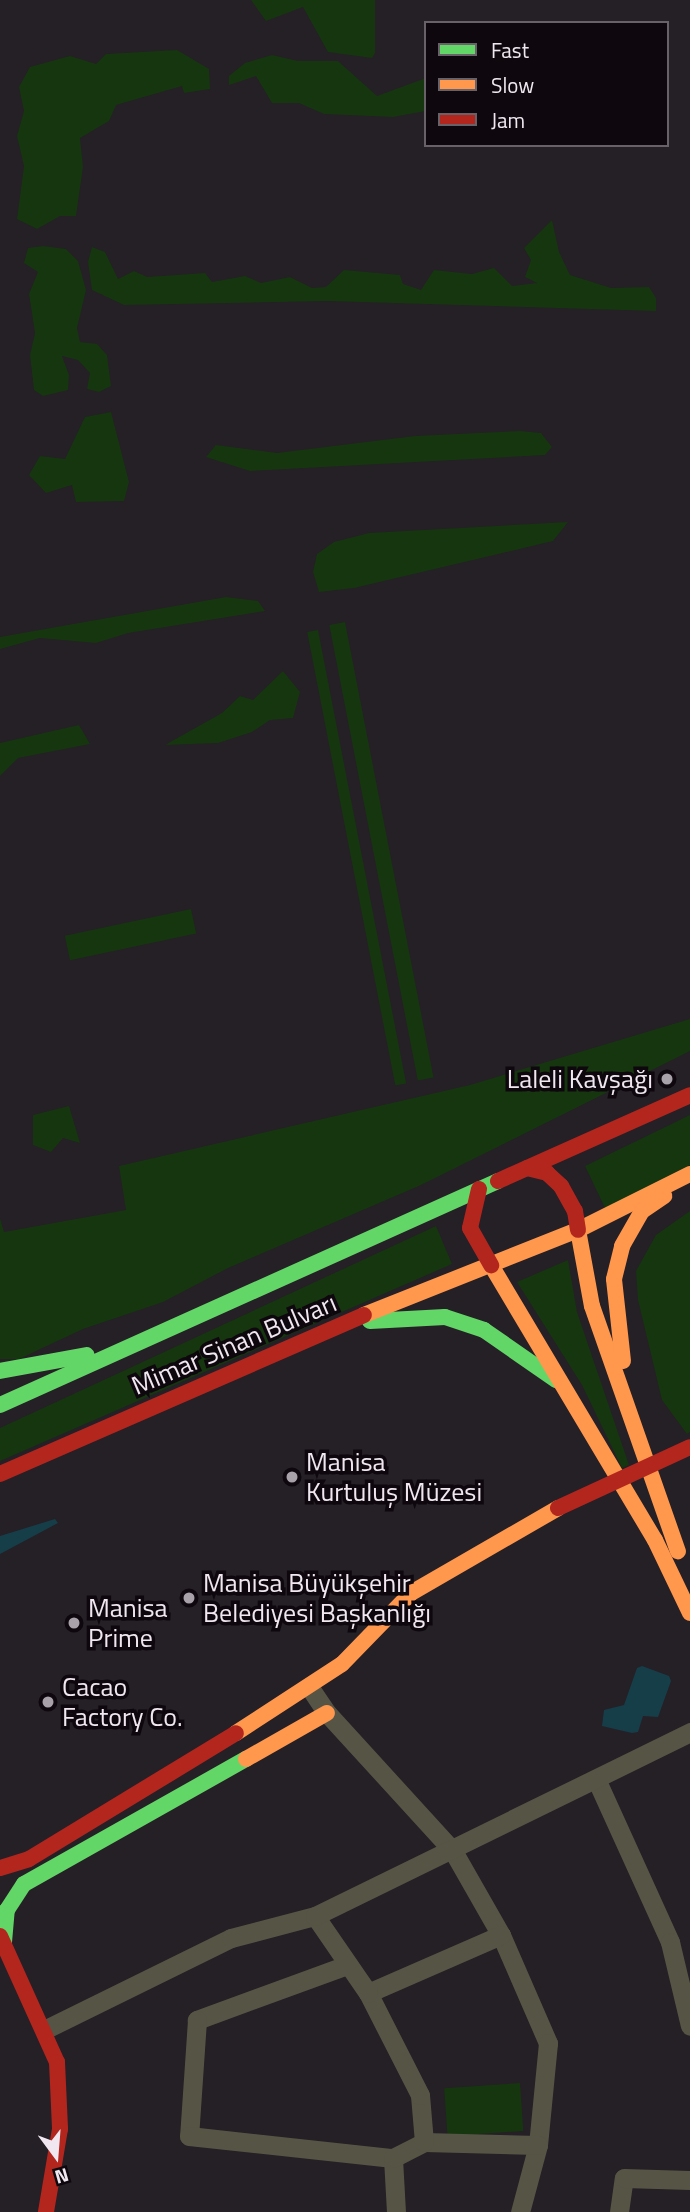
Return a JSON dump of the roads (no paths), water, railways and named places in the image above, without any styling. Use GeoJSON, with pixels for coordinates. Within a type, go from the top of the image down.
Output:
{"type":"FeatureCollection","features":[{"type":"Feature","properties":{"kind":"main road"},"geometry":{"type":"LineString","coordinates":[[690,1095],[479,1189],[470,1228],[655,1540],[690,1613]]}},
{"type":"Feature","properties":{"kind":"main road"},"geometry":{"type":"LineString","coordinates":[[527,1168],[547,1174],[561,1186],[575,1211],[592,1306],[654,1492],[690,1577]]}},
{"type":"Feature","properties":{"kind":"main road"},"geometry":{"type":"LineString","coordinates":[[491,1265],[578,1230],[690,1177]]}},
{"type":"Feature","properties":{"kind":"main road"},"geometry":{"type":"LineString","coordinates":[[629,1413],[614,1279],[622,1246],[642,1211],[690,1177]]}},
{"type":"Feature","properties":{"kind":"main road","name":"Mimar Sinan Bulvarı"},"geometry":{"type":"LineString","coordinates":[[0,1405],[145,1344],[479,1189]]}},
{"type":"Feature","properties":{"kind":"main road","name":"Mimar Sinan Bulvarı"},"geometry":{"type":"LineString","coordinates":[[0,1474],[332,1327],[491,1265]]}},
{"type":"Feature","properties":{"kind":"main road"},"geometry":{"type":"LineString","coordinates":[[332,1327],[395,1318],[445,1317],[484,1330],[564,1386]]}},
{"type":"Feature","properties":{"kind":"main road"},"geometry":{"type":"LineString","coordinates":[[0,1371],[145,1344]]}},
{"type":"Feature","properties":{"kind":"main road"},"geometry":{"type":"LineString","coordinates":[[46,2212],[62,2094],[46,2029],[2,1939],[10,1883],[0,1870],[29,1859],[310,1688],[342,1664],[411,1593],[617,1478],[690,1447]]}},
{"type":"Feature","properties":{"kind":"main road"},"geometry":{"type":"LineString","coordinates":[[633,1506],[681,1470]]}},
{"type":"Feature","properties":{"kind":"main road"},"geometry":{"type":"LineString","coordinates":[[6,1908],[24,1884],[327,1713]]}},
{"type":"Feature","properties":{"kind":"street"},"geometry":{"type":"LineString","coordinates":[[310,1688],[327,1713],[453,1852],[501,1934],[548,2043],[538,2145],[520,2212]]}},
{"type":"Feature","properties":{"kind":"street"},"geometry":{"type":"LineString","coordinates":[[46,2029],[231,1938],[315,1916],[597,1782],[690,1732]]}},
{"type":"Feature","properties":{"kind":"street"},"geometry":{"type":"LineString","coordinates":[[597,1782],[670,1942],[690,2026]]}},
{"type":"Feature","properties":{"kind":"street"},"geometry":{"type":"LineString","coordinates":[[315,1916],[368,1993],[420,2095],[424,2142]]}},
{"type":"Feature","properties":{"kind":"street"},"geometry":{"type":"LineString","coordinates":[[368,1993],[501,1934]]}},
{"type":"Feature","properties":{"kind":"street"},"geometry":{"type":"LineString","coordinates":[[347,1965],[197,2020],[189,2136],[393,2158],[424,2142],[538,2145]]}},
{"type":"Feature","properties":{"kind":"street"},"geometry":{"type":"LineString","coordinates":[[393,2158],[396,2212]]}},
{"type":"Feature","properties":{"kind":"street"},"geometry":{"type":"LineString","coordinates":[[619,2212],[624,2178],[690,2180]]}},
{"type":"Feature","properties":{"kind":"water"},"geometry":{"type":"Polygon","coordinates":[[[55,1519],[58,1523],[0,1554],[0,1536],[55,1519]]]}},
{"type":"Feature","properties":{"kind":"water"},"geometry":{"type":"Polygon","coordinates":[[[642,1666],[669,1676],[671,1681],[658,1717],[643,1716],[638,1732],[632,1733],[602,1726],[604,1710],[624,1705],[637,1668],[642,1666]]]}},
{"type":"Feature","properties":{"kind":"place","name":"Laleli Kavşağı"},"geometry":{"type":"Point","coordinates":[667,1079]}},
{"type":"Feature","properties":{"kind":"place","name":"Manisa Kurtuluş Müzesi"},"geometry":{"type":"Point","coordinates":[292,1477]}},
{"type":"Feature","properties":{"kind":"place","name":"Manisa Büyükşehir Belediyesi Başkanlığı"},"geometry":{"type":"Point","coordinates":[189,1598]}},
{"type":"Feature","properties":{"kind":"place","name":"Manisa Prime"},"geometry":{"type":"Point","coordinates":[74,1623]}},
{"type":"Feature","properties":{"kind":"place","name":"Cacao Factory Co."},"geometry":{"type":"Point","coordinates":[48,1702]}}]}
